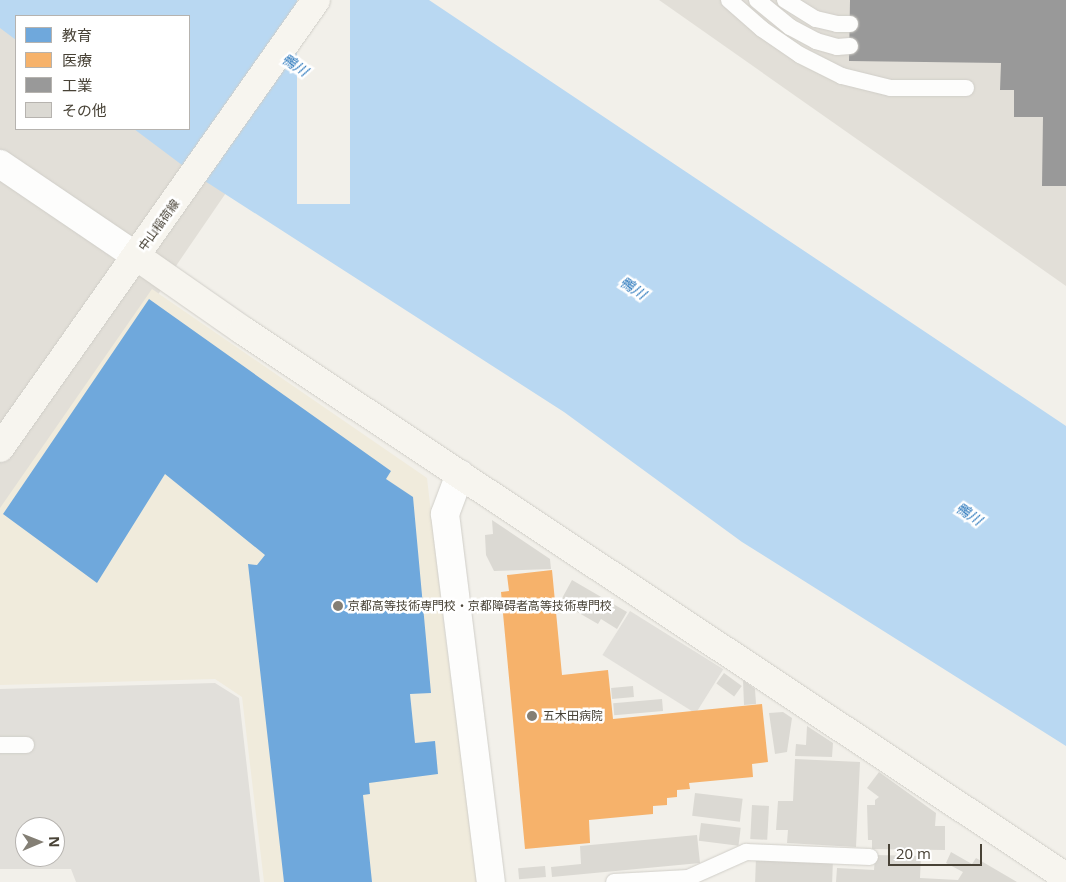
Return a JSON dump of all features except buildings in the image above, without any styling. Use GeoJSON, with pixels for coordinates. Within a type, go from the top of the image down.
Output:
{"type":"FeatureCollection","features":[{"type":"Feature","properties":{"kind":"street","name":"中山稲荷線"},"geometry":{"type":"LineString","coordinates":[[0,448],[316,0]]}},
{"type":"Feature","properties":{"kind":"street"},"geometry":{"type":"LineString","coordinates":[[0,164],[143,246],[242,330],[1066,876]]}},
{"type":"Feature","properties":{"kind":"street"},"geometry":{"type":"LineString","coordinates":[[460,474],[445,514],[491,882]]}},
{"type":"Feature","properties":{"kind":"lane"},"geometry":{"type":"LineString","coordinates":[[728,0],[762,29],[800,55],[842,76],[891,88],[966,88]]}},
{"type":"Feature","properties":{"kind":"lane"},"geometry":{"type":"LineString","coordinates":[[757,0],[790,27],[816,41],[836,47],[850,46]]}},
{"type":"Feature","properties":{"kind":"lane"},"geometry":{"type":"LineString","coordinates":[[785,0],[816,19],[837,24],[850,24]]}},
{"type":"Feature","properties":{"kind":"lane"},"geometry":{"type":"LineString","coordinates":[[0,745],[26,745]]}},
{"type":"Feature","properties":{"kind":"lane"},"geometry":{"type":"LineString","coordinates":[[614,882],[688,878],[746,852],[870,857]]}},
{"type":"Feature","properties":{"kind":"shaded area"},"geometry":{"type":"Polygon","coordinates":[[[0,0],[358,0],[178,263],[0,544],[0,0]]]}},
{"type":"Feature","properties":{"kind":"shaded area"},"geometry":{"type":"Polygon","coordinates":[[[659,0],[1066,0],[1066,286],[659,0]]]}},
{"type":"Feature","properties":{"kind":"shaded area","name":"京都高等技術専門校・京都障碍者高等技術専門校"},"geometry":{"type":"Polygon","coordinates":[[[152,289],[427,478],[445,635],[478,882],[264,882],[242,697],[215,679],[0,685],[0,508],[152,289]]]}},
{"type":"Feature","properties":{"kind":"shaded area"},"geometry":{"type":"Polygon","coordinates":[[[630,611],[723,669],[696,713],[602,655],[630,611]]]}},
{"type":"Feature","properties":{"kind":"shaded area"},"geometry":{"type":"Polygon","coordinates":[[[215,683],[239,698],[260,882],[76,882],[71,869],[0,869],[0,689],[215,683]]]}},
{"type":"Feature","properties":{"kind":"water","name":"鴨川"},"geometry":{"type":"Polygon","coordinates":[[[0,0],[429,0],[1066,426],[1066,746],[742,542],[564,412],[194,174],[135,130],[190,130],[190,15],[15,15],[15,39],[0,28],[0,0]]]}},
{"type":"Feature","properties":{"kind":"pier"},"geometry":{"type":"Polygon","coordinates":[[[297,0],[350,0],[350,204],[297,204],[297,0]]]}},
{"type":"Feature","properties":{"kind":"place","name":"京都高等技術専門校・京都障碍者高等技術専門校"},"geometry":{"type":"Point","coordinates":[338,606]}},
{"type":"Feature","properties":{"kind":"place","name":"五木田病院"},"geometry":{"type":"Point","coordinates":[532,716]}}]}
